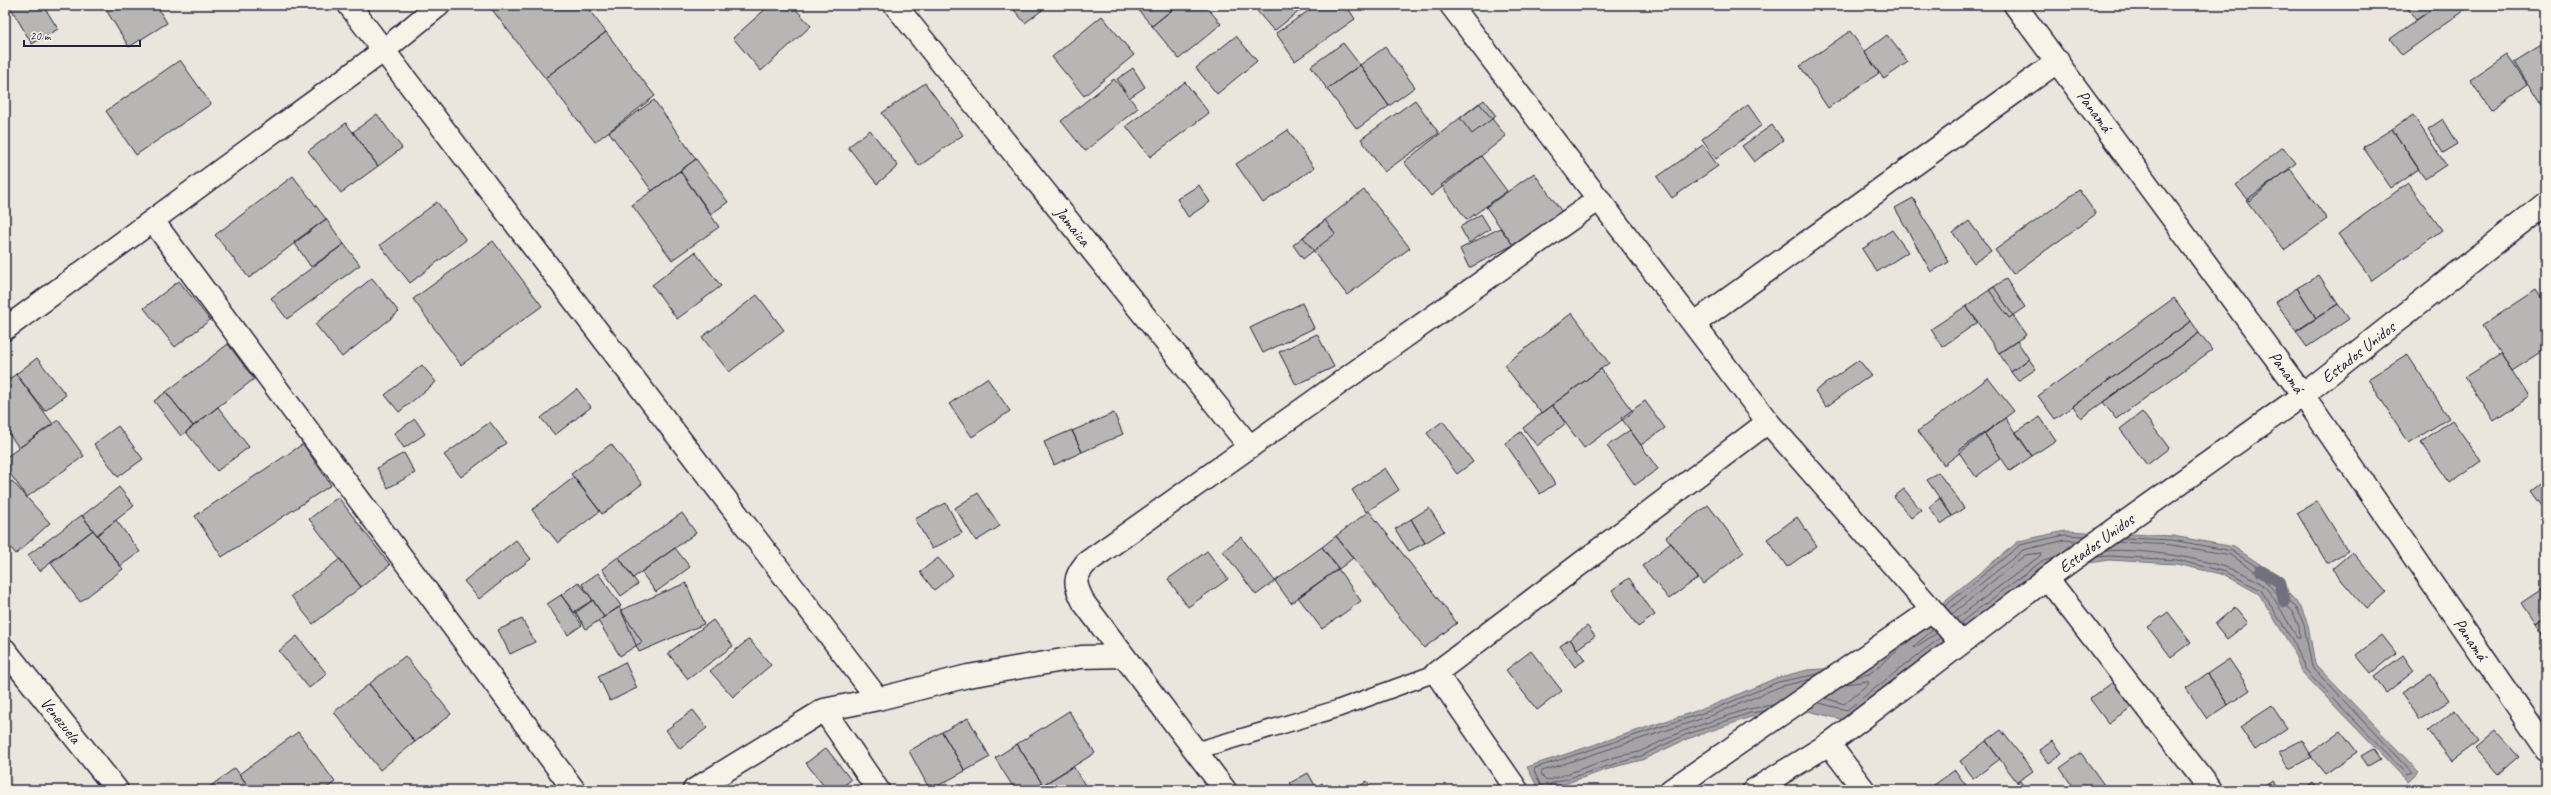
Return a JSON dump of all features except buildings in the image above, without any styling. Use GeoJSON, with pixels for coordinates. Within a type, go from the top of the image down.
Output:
{"type":"FeatureCollection","features":[{"type":"Feature","properties":{"kind":"street"},"geometry":{"type":"LineString","coordinates":[[349,5],[878,699]]}},
{"type":"Feature","properties":{"kind":"street"},"geometry":{"type":"LineString","coordinates":[[5,329],[384,51],[439,5]]}},
{"type":"Feature","properties":{"kind":"street","name":"Jamaica"},"geometry":{"type":"LineString","coordinates":[[895,5],[1250,447]]}},
{"type":"Feature","properties":{"kind":"street"},"geometry":{"type":"LineString","coordinates":[[1451,5],[1768,422],[1961,643]]}},
{"type":"Feature","properties":{"kind":"street","name":"Panamá"},"geometry":{"type":"LineString","coordinates":[[2015,5],[2058,61],[2303,395],[2546,748]]}},
{"type":"Feature","properties":{"kind":"street"},"geometry":{"type":"LineString","coordinates":[[1694,323],[2058,61]]}},
{"type":"Feature","properties":{"kind":"street"},"geometry":{"type":"LineString","coordinates":[[1225,790],[1084,603],[1076,587],[1076,575],[1086,563],[1599,199]]}},
{"type":"Feature","properties":{"kind":"street","name":"Estados Unidos"},"geometry":{"type":"LineString","coordinates":[[1754,790],[1829,744],[2047,578],[2303,395],[2546,203]]}},
{"type":"Feature","properties":{"kind":"street"},"geometry":{"type":"LineString","coordinates":[[153,221],[574,790]]}},
{"type":"Feature","properties":{"kind":"street"},"geometry":{"type":"LineString","coordinates":[[1517,790],[1436,673],[1768,422]]}},
{"type":"Feature","properties":{"kind":"street"},"geometry":{"type":"LineString","coordinates":[[2047,578],[2211,790]]}},
{"type":"Feature","properties":{"kind":"street"},"geometry":{"type":"LineString","coordinates":[[1671,790],[1932,610]]}},
{"type":"Feature","properties":{"kind":"street","name":"Venezuela"},"geometry":{"type":"LineString","coordinates":[[5,650],[117,790]]}},
{"type":"Feature","properties":{"kind":"street"},"geometry":{"type":"LineString","coordinates":[[694,790],[824,710],[878,699],[991,672],[1081,657],[1123,656]]}},
{"type":"Feature","properties":{"kind":"street"},"geometry":{"type":"LineString","coordinates":[[824,710],[878,790]]}},
{"type":"Feature","properties":{"kind":"street"},"geometry":{"type":"LineString","coordinates":[[1829,744],[1864,790]]}},
{"type":"Feature","properties":{"kind":"lane"},"geometry":{"type":"LineString","coordinates":[[1195,751],[1337,710],[1436,673]]}},
{"type":"Feature","properties":{"kind":"water"},"geometry":{"type":"Polygon","coordinates":[[[2065,531],[2173,536],[2234,547],[2264,567],[2301,607],[2308,625],[2315,664],[2419,772],[2408,782],[2301,671],[2292,648],[2259,594],[2225,575],[2176,564],[2109,560],[2048,569],[1844,720],[1804,710],[1751,717],[1687,739],[1642,760],[1618,766],[1546,790],[1539,790],[1527,767],[1711,706],[1776,678],[1808,670],[1864,666],[2019,541],[2065,531]]]}},
{"type":"Feature","properties":{"kind":"waterway"},"geometry":{"type":"LineString","coordinates":[[2261,571],[2280,582],[2284,601]]}}]}
